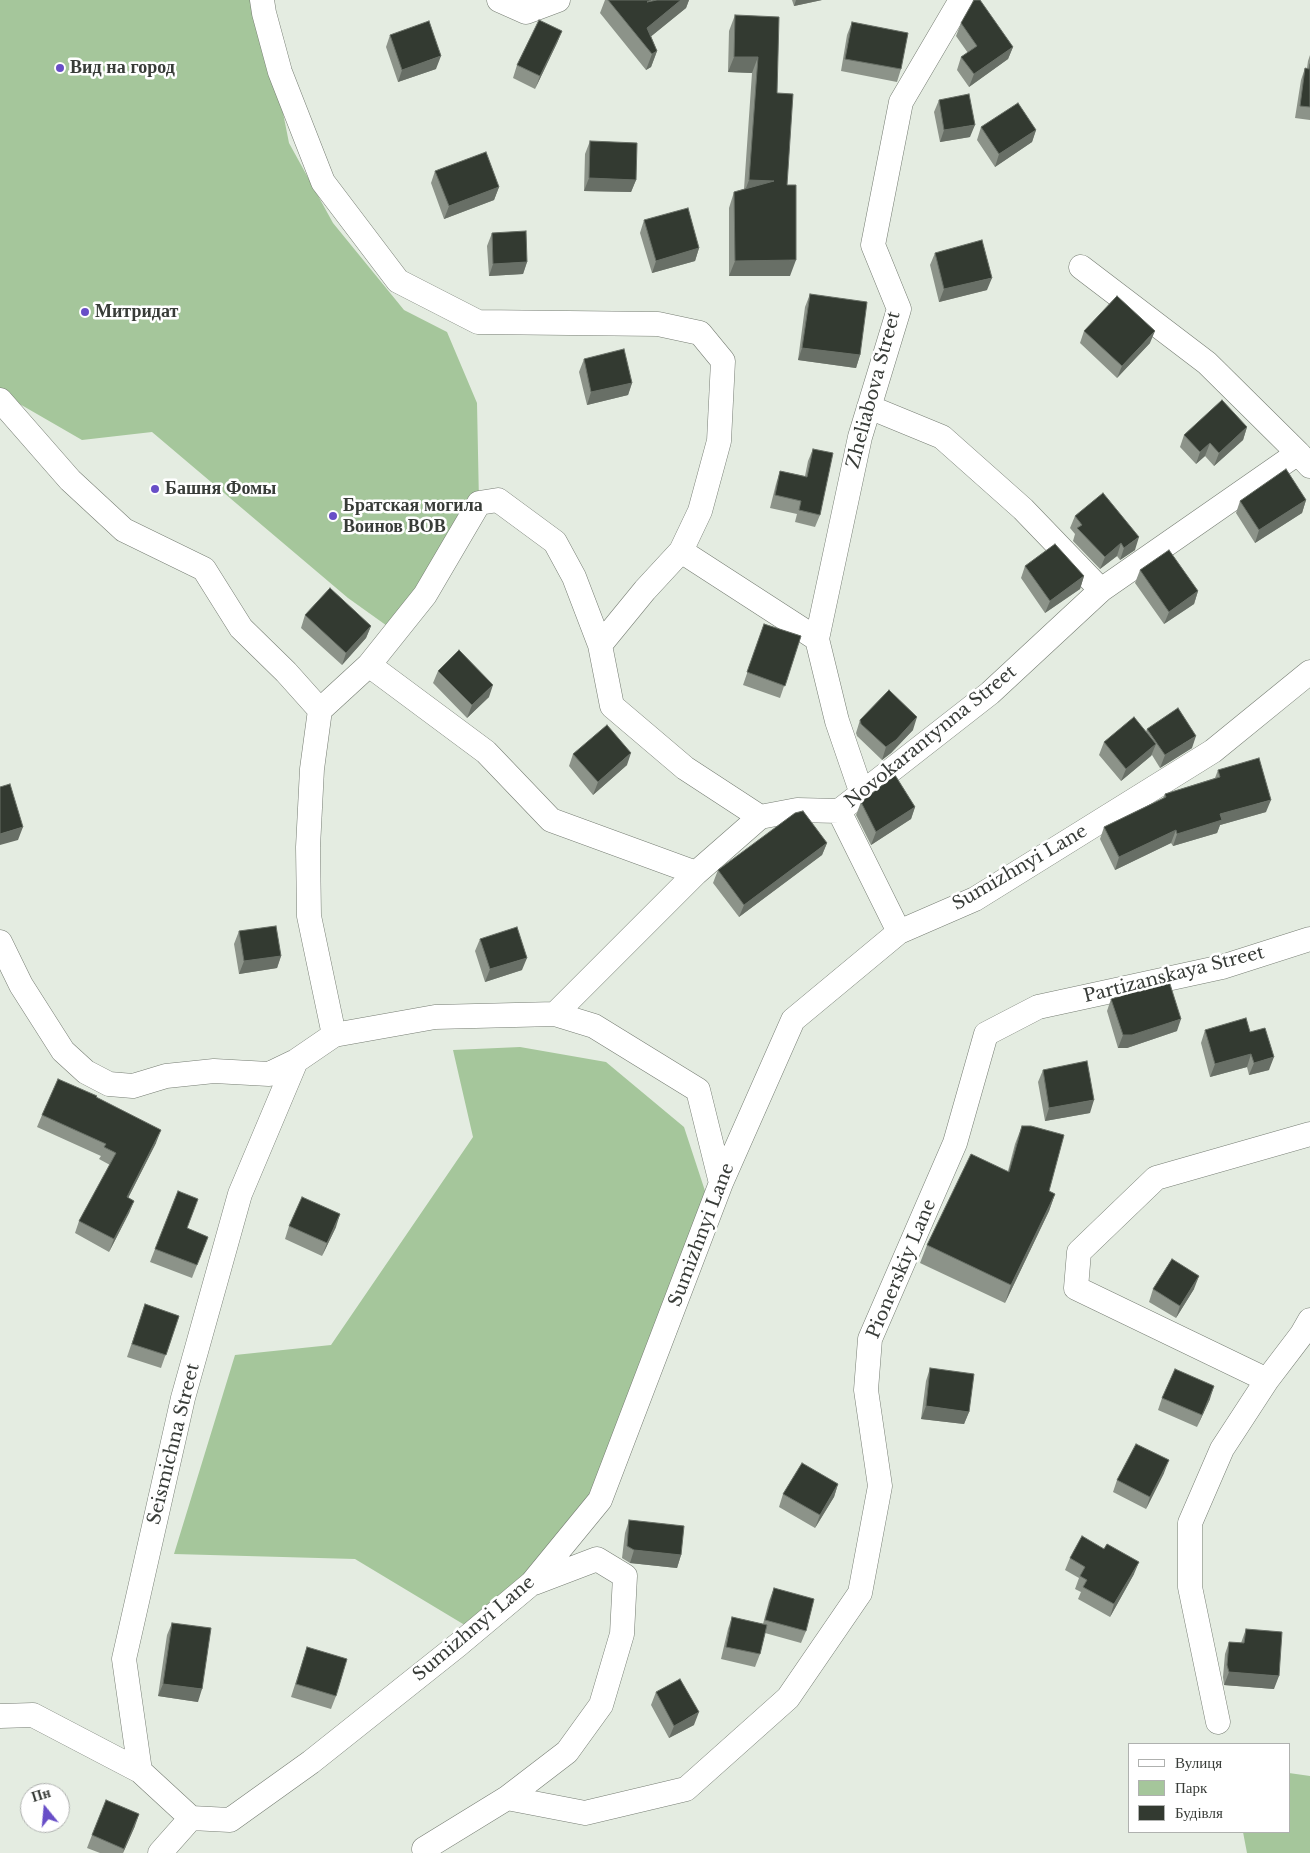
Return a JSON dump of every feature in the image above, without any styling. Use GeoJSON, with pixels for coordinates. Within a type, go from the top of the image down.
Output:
{"type":"FeatureCollection","features":[{"type":"Feature","properties":{"kind":"street"},"geometry":{"type":"LineString","coordinates":[[262,0],[280,72],[323,182],[398,281],[478,322],[658,324],[700,333],[723,360],[719,441],[700,512],[681,551],[645,590],[600,645]]}},
{"type":"Feature","properties":{"kind":"street"},"geometry":{"type":"LineString","coordinates":[[499,0],[526,12],[558,0]]}},
{"type":"Feature","properties":{"kind":"street","name":"Zheliabova Street"},"geometry":{"type":"LineString","coordinates":[[862,794],[837,721],[817,639],[860,437],[899,309],[873,245],[901,102],[961,0]]}},
{"type":"Feature","properties":{"kind":"street"},"geometry":{"type":"LineString","coordinates":[[1081,267],[1207,363],[1304,459]]}},
{"type":"Feature","properties":{"kind":"street"},"geometry":{"type":"LineString","coordinates":[[0,400],[70,480],[124,530],[204,569],[241,628],[286,672],[320,710]]}},
{"type":"Feature","properties":{"kind":"street"},"geometry":{"type":"LineString","coordinates":[[869,407],[942,437],[1023,509],[1101,590]]}},
{"type":"Feature","properties":{"kind":"street","name":"Novokarantynna Street"},"geometry":{"type":"LineString","coordinates":[[760,817],[798,810],[839,811],[990,693],[1101,590],[1304,459]]}},
{"type":"Feature","properties":{"kind":"street"},"geometry":{"type":"LineString","coordinates":[[334,1036],[309,916],[308,847],[312,769],[320,710],[369,665],[425,595],[479,503],[498,500],[555,542],[574,577],[600,645],[612,706],[685,768],[760,817],[696,873],[554,1014]]}},
{"type":"Feature","properties":{"kind":"street"},"geometry":{"type":"LineString","coordinates":[[681,551],[817,639]]}},
{"type":"Feature","properties":{"kind":"street"},"geometry":{"type":"LineString","coordinates":[[369,665],[486,752],[552,820],[696,873]]}},
{"type":"Feature","properties":{"kind":"street","name":"Sumizhnyi Lane"},"geometry":{"type":"LineString","coordinates":[[191,1818],[230,1820],[311,1762],[532,1583],[600,1500],[721,1183],[793,1020],[899,932],[975,899],[1204,756],[1310,672]]}},
{"type":"Feature","properties":{"kind":"street"},"geometry":{"type":"LineString","coordinates":[[839,811],[899,932]]}},
{"type":"Feature","properties":{"kind":"street","name":"Partizanskaya Street"},"geometry":{"type":"LineString","coordinates":[[1038,1007],[1222,967],[1310,939]]}},
{"type":"Feature","properties":{"kind":"street"},"geometry":{"type":"LineString","coordinates":[[0,942],[21,985],[63,1051],[86,1072],[109,1084],[133,1086],[166,1076],[214,1071],[269,1074],[296,1061],[334,1036],[435,1016],[554,1014],[594,1026],[698,1090],[721,1183]]}},
{"type":"Feature","properties":{"kind":"street","name":"Pionerskiy Lane"},"geometry":{"type":"LineString","coordinates":[[507,1798],[585,1813],[686,1789],[788,1698],[860,1593],[880,1486],[866,1390],[870,1339],[955,1143],[986,1034],[1038,1007]]}},
{"type":"Feature","properties":{"kind":"street","name":"Seismichna Street"},"geometry":{"type":"LineString","coordinates":[[140,1771],[124,1659],[183,1398],[240,1194],[296,1061]]}},
{"type":"Feature","properties":{"kind":"street"},"geometry":{"type":"LineString","coordinates":[[1267,1380],[1076,1288],[1079,1252],[1156,1178],[1310,1134]]}},
{"type":"Feature","properties":{"kind":"street"},"geometry":{"type":"LineString","coordinates":[[1218,1722],[1190,1587],[1190,1523],[1222,1450],[1267,1380],[1302,1334],[1310,1320]]}},
{"type":"Feature","properties":{"kind":"street"},"geometry":{"type":"LineString","coordinates":[[424,1849],[507,1798],[567,1752],[601,1705],[622,1634],[625,1576],[597,1559],[532,1583]]}},
{"type":"Feature","properties":{"kind":"street"},"geometry":{"type":"LineString","coordinates":[[0,1716],[33,1715],[140,1771],[191,1818],[160,1853]]}},
{"type":"Feature","properties":{"kind":"green space"},"geometry":{"type":"Polygon","coordinates":[[[0,0],[256,0],[270,47],[289,143],[333,223],[404,310],[447,332],[477,403],[479,503],[390,628],[348,598],[152,432],[82,440],[11,399],[0,388],[0,0]]]}},
{"type":"Feature","properties":{"kind":"green space"},"geometry":{"type":"Polygon","coordinates":[[[520,1047],[606,1062],[684,1127],[707,1197],[586,1506],[473,1630],[355,1559],[174,1554],[235,1355],[331,1345],[473,1137],[453,1050],[520,1047]]]}},
{"type":"Feature","properties":{"kind":"green space"},"geometry":{"type":"Polygon","coordinates":[[[1290,1773],[1310,1776],[1310,1853],[1247,1853],[1243,1833],[1290,1833],[1290,1773]]]}},
{"type":"Feature","properties":{"kind":"building"},"geometry":{"type":"Polygon","coordinates":[[[608,0],[651,0],[647,2],[681,0],[647,28],[657,51],[652,54],[608,0]]]}},
{"type":"Feature","properties":{"kind":"building"},"geometry":{"type":"Polygon","coordinates":[[[974,0],[980,0],[1013,47],[974,74],[961,57],[977,46],[961,23],[974,0]]]}},
{"type":"Feature","properties":{"kind":"building"},"geometry":{"type":"Polygon","coordinates":[[[735,15],[779,17],[777,93],[793,94],[787,185],[796,185],[796,260],[735,261],[734,192],[774,181],[749,180],[758,57],[734,57],[735,15]]]}},
{"type":"Feature","properties":{"kind":"building"},"geometry":{"type":"Polygon","coordinates":[[[539,20],[562,31],[540,76],[517,65],[539,20]]]}},
{"type":"Feature","properties":{"kind":"building"},"geometry":{"type":"Polygon","coordinates":[[[429,21],[441,56],[402,70],[390,35],[429,21]]]}},
{"type":"Feature","properties":{"kind":"building"},"geometry":{"type":"Polygon","coordinates":[[[852,22],[908,33],[901,69],[845,59],[852,22]]]}},
{"type":"Feature","properties":{"kind":"building"},"geometry":{"type":"Polygon","coordinates":[[[1310,64],[1310,107],[1300,106],[1305,68],[1309,69],[1310,64]]]}},
{"type":"Feature","properties":{"kind":"building"},"geometry":{"type":"Polygon","coordinates":[[[969,94],[975,125],[944,130],[939,100],[969,94]]]}},
{"type":"Feature","properties":{"kind":"building"},"geometry":{"type":"Polygon","coordinates":[[[1018,103],[1036,130],[999,154],[981,127],[1018,103]]]}},
{"type":"Feature","properties":{"kind":"building"},"geometry":{"type":"Polygon","coordinates":[[[590,141],[637,143],[636,180],[589,178],[590,141]]]}},
{"type":"Feature","properties":{"kind":"building"},"geometry":{"type":"Polygon","coordinates":[[[486,152],[499,187],[449,206],[435,171],[486,152]]]}},
{"type":"Feature","properties":{"kind":"building"},"geometry":{"type":"Polygon","coordinates":[[[688,208],[699,248],[656,261],[644,220],[688,208]]]}},
{"type":"Feature","properties":{"kind":"building"},"geometry":{"type":"Polygon","coordinates":[[[526,231],[527,262],[493,264],[492,233],[526,231]]]}},
{"type":"Feature","properties":{"kind":"building"},"geometry":{"type":"Polygon","coordinates":[[[982,240],[992,278],[944,289],[935,253],[982,240]]]}},
{"type":"Feature","properties":{"kind":"building"},"geometry":{"type":"Polygon","coordinates":[[[810,294],[867,302],[860,355],[802,348],[810,294]]]}},
{"type":"Feature","properties":{"kind":"building"},"geometry":{"type":"Polygon","coordinates":[[[1117,296],[1155,331],[1122,366],[1084,331],[1117,296]]]}},
{"type":"Feature","properties":{"kind":"building"},"geometry":{"type":"Polygon","coordinates":[[[624,349],[632,383],[591,392],[584,359],[624,349]]]}},
{"type":"Feature","properties":{"kind":"building"},"geometry":{"type":"Polygon","coordinates":[[[1222,400],[1247,427],[1219,453],[1210,443],[1200,452],[1184,435],[1222,400]]]}},
{"type":"Feature","properties":{"kind":"building"},"geometry":{"type":"Polygon","coordinates":[[[813,449],[833,453],[820,515],[799,510],[801,501],[775,495],[780,471],[807,477],[813,449]]]}},
{"type":"Feature","properties":{"kind":"building"},"geometry":{"type":"Polygon","coordinates":[[[1286,469],[1306,500],[1259,530],[1240,501],[1286,469]]]}},
{"type":"Feature","properties":{"kind":"building"},"geometry":{"type":"Polygon","coordinates":[[[1103,493],[1139,537],[1124,548],[1121,543],[1105,557],[1077,528],[1082,525],[1075,516],[1103,493]]]}},
{"type":"Feature","properties":{"kind":"building"},"geometry":{"type":"Polygon","coordinates":[[[1055,544],[1084,576],[1050,601],[1025,566],[1055,544]]]}},
{"type":"Feature","properties":{"kind":"building"},"geometry":{"type":"Polygon","coordinates":[[[1169,550],[1198,591],[1169,612],[1140,570],[1169,550]]]}},
{"type":"Feature","properties":{"kind":"building"},"geometry":{"type":"Polygon","coordinates":[[[330,588],[371,626],[346,653],[305,615],[330,588]]]}},
{"type":"Feature","properties":{"kind":"building"},"geometry":{"type":"Polygon","coordinates":[[[764,624],[801,636],[785,686],[747,672],[764,624]]]}},
{"type":"Feature","properties":{"kind":"building"},"geometry":{"type":"Polygon","coordinates":[[[459,650],[493,685],[472,705],[438,671],[459,650]]]}},
{"type":"Feature","properties":{"kind":"building"},"geometry":{"type":"Polygon","coordinates":[[[889,690],[917,717],[896,740],[886,747],[861,724],[860,720],[889,690]]]}},
{"type":"Feature","properties":{"kind":"building"},"geometry":{"type":"Polygon","coordinates":[[[1178,708],[1196,736],[1165,755],[1147,729],[1178,708]]]}},
{"type":"Feature","properties":{"kind":"building"},"geometry":{"type":"Polygon","coordinates":[[[1134,717],[1156,744],[1126,769],[1104,742],[1134,717]]]}},
{"type":"Feature","properties":{"kind":"building"},"geometry":{"type":"Polygon","coordinates":[[[607,725],[631,753],[598,782],[573,754],[607,725]]]}},
{"type":"Feature","properties":{"kind":"building"},"geometry":{"type":"Polygon","coordinates":[[[1259,758],[1271,800],[1220,814],[1222,820],[1177,834],[1176,830],[1119,857],[1104,827],[1166,797],[1165,794],[1220,777],[1218,770],[1259,758]]]}},
{"type":"Feature","properties":{"kind":"building"},"geometry":{"type":"Polygon","coordinates":[[[895,775],[915,807],[876,832],[861,802],[895,775]]]}},
{"type":"Feature","properties":{"kind":"building"},"geometry":{"type":"Polygon","coordinates":[[[10,784],[23,827],[0,834],[0,787],[10,784]]]}},
{"type":"Feature","properties":{"kind":"building"},"geometry":{"type":"Polygon","coordinates":[[[803,811],[827,843],[744,905],[718,870],[795,813],[803,811]]]}},
{"type":"Feature","properties":{"kind":"building"},"geometry":{"type":"Polygon","coordinates":[[[276,926],[281,956],[244,961],[239,931],[276,926]]]}},
{"type":"Feature","properties":{"kind":"building"},"geometry":{"type":"Polygon","coordinates":[[[517,927],[527,958],[490,969],[480,939],[517,927]]]}},
{"type":"Feature","properties":{"kind":"building"},"geometry":{"type":"Polygon","coordinates":[[[1169,981],[1181,1019],[1132,1035],[1123,1035],[1111,999],[1169,981]]]}},
{"type":"Feature","properties":{"kind":"building"},"geometry":{"type":"Polygon","coordinates":[[[1246,1018],[1250,1032],[1265,1028],[1274,1057],[1254,1063],[1251,1054],[1215,1064],[1205,1030],[1246,1018]]]}},
{"type":"Feature","properties":{"kind":"building"},"geometry":{"type":"Polygon","coordinates":[[[1087,1061],[1094,1100],[1049,1108],[1043,1070],[1087,1061]]]}},
{"type":"Feature","properties":{"kind":"building"},"geometry":{"type":"Polygon","coordinates":[[[58,1079],[97,1096],[161,1130],[127,1197],[134,1201],[114,1239],[79,1221],[116,1153],[104,1147],[106,1144],[42,1115],[58,1079]]]}},
{"type":"Feature","properties":{"kind":"building"},"geometry":{"type":"Polygon","coordinates":[[[1022,1126],[1031,1126],[1064,1135],[1049,1191],[1055,1194],[1011,1285],[927,1245],[971,1154],[1009,1172],[1022,1126]]]}},
{"type":"Feature","properties":{"kind":"building"},"geometry":{"type":"Polygon","coordinates":[[[178,1191],[198,1199],[187,1228],[208,1237],[197,1265],[155,1249],[178,1191]]]}},
{"type":"Feature","properties":{"kind":"building"},"geometry":{"type":"Polygon","coordinates":[[[302,1197],[340,1214],[327,1243],[289,1226],[302,1197]]]}},
{"type":"Feature","properties":{"kind":"building"},"geometry":{"type":"Polygon","coordinates":[[[1172,1259],[1199,1276],[1180,1306],[1153,1289],[1172,1259]]]}},
{"type":"Feature","properties":{"kind":"building"},"geometry":{"type":"Polygon","coordinates":[[[145,1304],[179,1316],[166,1355],[132,1344],[145,1304]]]}},
{"type":"Feature","properties":{"kind":"building"},"geometry":{"type":"Polygon","coordinates":[[[930,1368],[974,1374],[969,1412],[926,1406],[930,1368]]]}},
{"type":"Feature","properties":{"kind":"building"},"geometry":{"type":"Polygon","coordinates":[[[1175,1369],[1214,1386],[1202,1415],[1162,1398],[1175,1369]]]}},
{"type":"Feature","properties":{"kind":"building"},"geometry":{"type":"Polygon","coordinates":[[[1136,1444],[1169,1460],[1150,1497],[1117,1480],[1136,1444]]]}},
{"type":"Feature","properties":{"kind":"building"},"geometry":{"type":"Polygon","coordinates":[[[802,1463],[838,1484],[820,1515],[783,1494],[802,1463]]]}},
{"type":"Feature","properties":{"kind":"building"},"geometry":{"type":"Polygon","coordinates":[[[629,1520],[684,1526],[681,1555],[634,1550],[627,1546],[629,1520]]]}},
{"type":"Feature","properties":{"kind":"building"},"geometry":{"type":"Polygon","coordinates":[[[1082,1536],[1104,1549],[1107,1544],[1139,1562],[1114,1604],[1083,1587],[1087,1580],[1080,1576],[1085,1567],[1070,1558],[1082,1536]]]}},
{"type":"Feature","properties":{"kind":"building"},"geometry":{"type":"Polygon","coordinates":[[[774,1588],[814,1599],[806,1631],[765,1620],[774,1588]]]}},
{"type":"Feature","properties":{"kind":"building"},"geometry":{"type":"Polygon","coordinates":[[[732,1617],[767,1625],[760,1654],[726,1647],[732,1617]]]}},
{"type":"Feature","properties":{"kind":"building"},"geometry":{"type":"Polygon","coordinates":[[[172,1623],[211,1628],[202,1689],[163,1684],[172,1623]]]}},
{"type":"Feature","properties":{"kind":"building"},"geometry":{"type":"Polygon","coordinates":[[[1246,1629],[1282,1632],[1279,1676],[1229,1672],[1227,1665],[1229,1642],[1244,1643],[1246,1629]]]}},
{"type":"Feature","properties":{"kind":"building"},"geometry":{"type":"Polygon","coordinates":[[[307,1647],[347,1659],[336,1696],[296,1684],[307,1647]]]}},
{"type":"Feature","properties":{"kind":"building"},"geometry":{"type":"Polygon","coordinates":[[[680,1679],[699,1712],[674,1726],[656,1692],[680,1679]]]}},
{"type":"Feature","properties":{"kind":"building"},"geometry":{"type":"Polygon","coordinates":[[[106,1800],[139,1814],[124,1849],[92,1835],[106,1800]]]}},
{"type":"Feature","properties":{"kind":"place","name":"Вид на город"},"geometry":{"type":"Point","coordinates":[60,68]}},
{"type":"Feature","properties":{"kind":"place","name":"Митридат"},"geometry":{"type":"Point","coordinates":[85,312]}},
{"type":"Feature","properties":{"kind":"place","name":"Башня Фомы"},"geometry":{"type":"Point","coordinates":[155,489]}},
{"type":"Feature","properties":{"kind":"place","name":"Братская могила Воинов ВОВ"},"geometry":{"type":"Point","coordinates":[333,516]}}]}
